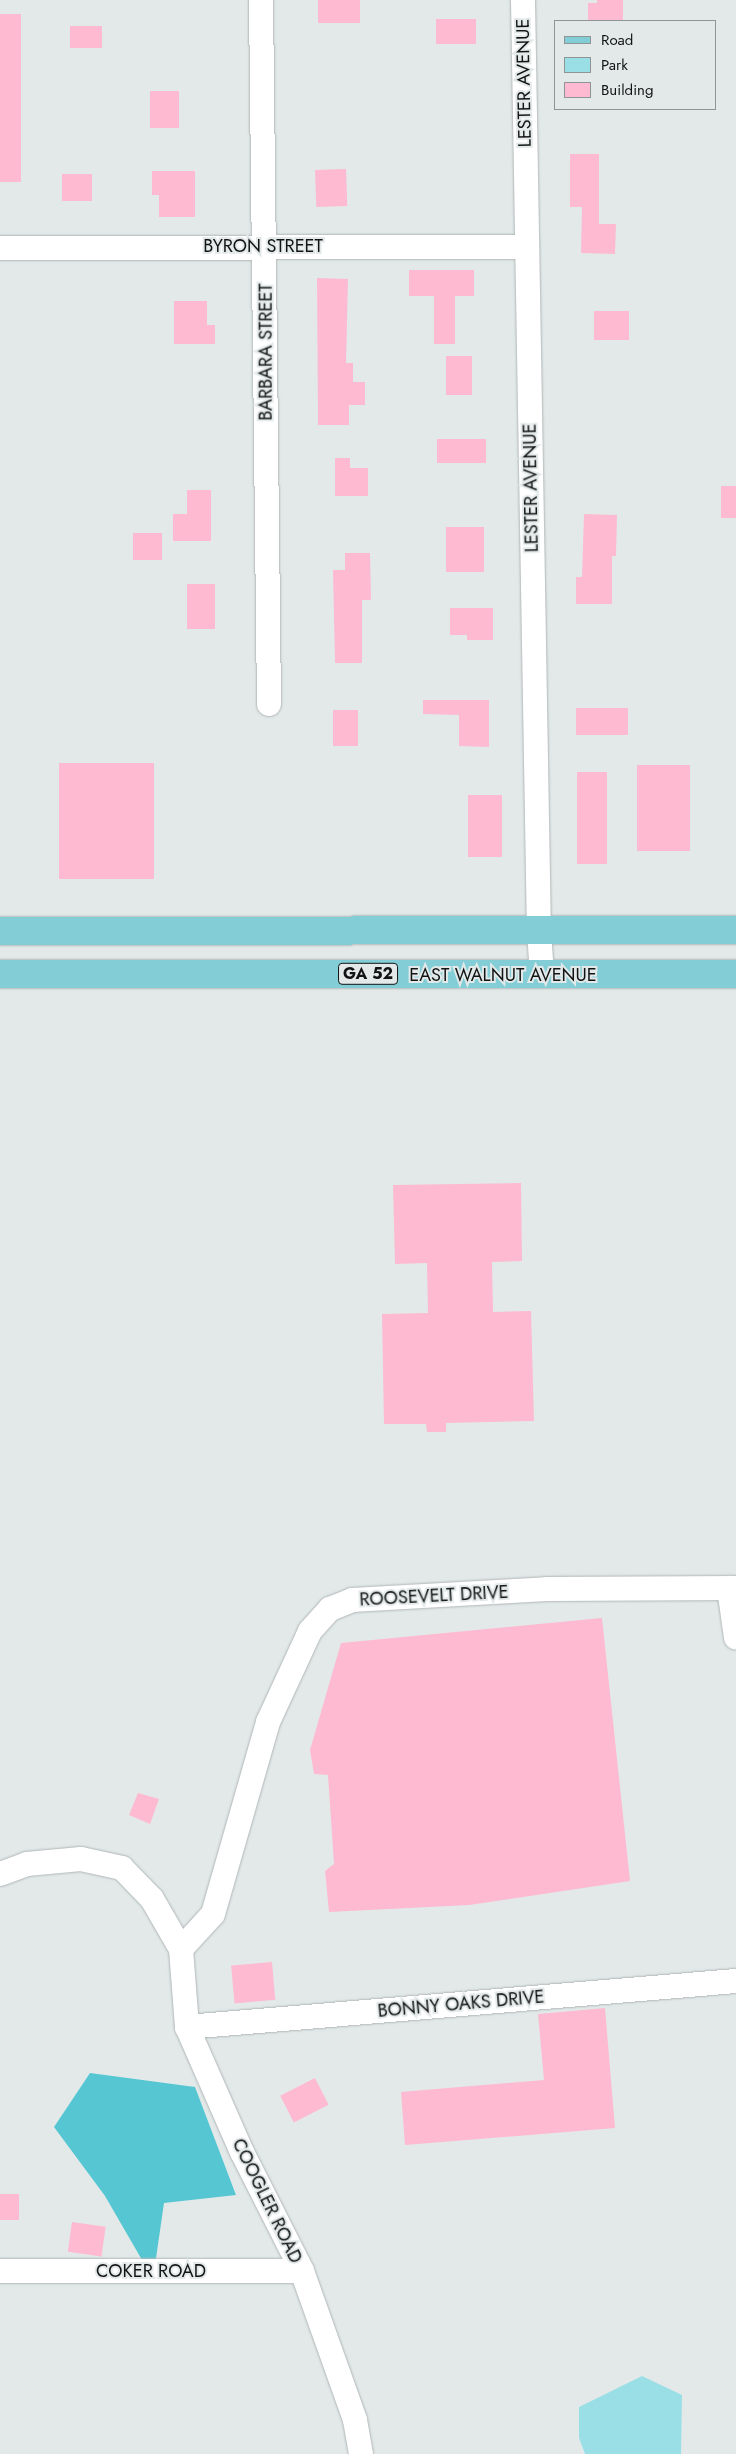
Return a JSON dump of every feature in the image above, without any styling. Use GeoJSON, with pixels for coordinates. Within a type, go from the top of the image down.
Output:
{"type":"FeatureCollection","features":[{"type":"Feature","properties":{"kind":"main road"},"geometry":{"type":"LineString","coordinates":[[0,931],[736,930]]}},
{"type":"Feature","properties":{"kind":"main road","name":"EAST WALNUT AVENUE"},"geometry":{"type":"LineString","coordinates":[[0,974],[736,974]]}},
{"type":"Feature","properties":{"kind":"street","name":"BARBARA STREET"},"geometry":{"type":"LineString","coordinates":[[261,0],[269,704]]}},
{"type":"Feature","properties":{"kind":"street","name":"LESTER AVENUE"},"geometry":{"type":"LineString","coordinates":[[523,0],[539,931],[542,975]]}},
{"type":"Feature","properties":{"kind":"street","name":"BYRON STREET"},"geometry":{"type":"LineString","coordinates":[[0,248],[526,247]]}},
{"type":"Feature","properties":{"kind":"street"},"geometry":{"type":"LineString","coordinates":[[733,1588],[736,1638]]}},
{"type":"Feature","properties":{"kind":"street","name":"ROOSEVELT DRIVE"},"geometry":{"type":"LineString","coordinates":[[181,1949],[213,1914],[268,1722],[310,1631],[330,1609],[352,1600],[548,1589],[733,1588]]}},
{"type":"Feature","properties":{"kind":"street"},"geometry":{"type":"LineString","coordinates":[[0,1874],[26,1864],[81,1859],[122,1868],[152,1899],[181,1949]]}},
{"type":"Feature","properties":{"kind":"street","name":"COOGLER ROAD"},"geometry":{"type":"LineString","coordinates":[[181,1949],[187,2027],[242,2152],[302,2271],[354,2420],[361,2454]]}},
{"type":"Feature","properties":{"kind":"street","name":"BONNY OAKS DRIVE"},"geometry":{"type":"LineString","coordinates":[[187,2027],[736,1981]]}},
{"type":"Feature","properties":{"kind":"street","name":"COKER ROAD"},"geometry":{"type":"LineString","coordinates":[[0,2271],[302,2271]]}},
{"type":"Feature","properties":{"kind":"green space"},"geometry":{"type":"Polygon","coordinates":[[[642,2376],[682,2395],[681,2454],[585,2454],[579,2438],[579,2407],[642,2376]]]}},
{"type":"Feature","properties":{"kind":"shaded area"},"geometry":{"type":"Polygon","coordinates":[[[90,2073],[195,2087],[236,2195],[164,2203],[153,2279],[105,2196],[54,2127],[90,2073]]]}},
{"type":"Feature","properties":{"kind":"building"},"geometry":{"type":"Polygon","coordinates":[[[318,0],[360,0],[360,23],[318,23],[318,0]]]}},
{"type":"Feature","properties":{"kind":"building"},"geometry":{"type":"Polygon","coordinates":[[[597,0],[623,0],[623,20],[588,20],[588,3],[597,3],[597,0]]]}},
{"type":"Feature","properties":{"kind":"building"},"geometry":{"type":"Polygon","coordinates":[[[0,14],[21,14],[21,182],[0,182],[0,14]]]}},
{"type":"Feature","properties":{"kind":"building"},"geometry":{"type":"Polygon","coordinates":[[[436,19],[476,19],[476,44],[436,44],[436,19]]]}},
{"type":"Feature","properties":{"kind":"building"},"geometry":{"type":"Polygon","coordinates":[[[70,26],[102,26],[102,48],[70,48],[70,26]]]}},
{"type":"Feature","properties":{"kind":"building"},"geometry":{"type":"Polygon","coordinates":[[[150,91],[179,91],[179,128],[150,128],[150,91]]]}},
{"type":"Feature","properties":{"kind":"building"},"geometry":{"type":"Polygon","coordinates":[[[570,154],[599,154],[599,224],[616,224],[615,254],[581,253],[582,207],[570,207],[570,154]]]}},
{"type":"Feature","properties":{"kind":"building"},"geometry":{"type":"Polygon","coordinates":[[[346,169],[347,206],[316,207],[315,170],[346,169]]]}},
{"type":"Feature","properties":{"kind":"building"},"geometry":{"type":"Polygon","coordinates":[[[152,171],[195,171],[195,217],[159,217],[159,195],[152,195],[152,171]]]}},
{"type":"Feature","properties":{"kind":"building"},"geometry":{"type":"Polygon","coordinates":[[[62,174],[92,174],[92,201],[62,201],[62,174]]]}},
{"type":"Feature","properties":{"kind":"building"},"geometry":{"type":"Polygon","coordinates":[[[409,270],[474,270],[474,296],[455,296],[455,344],[434,344],[434,296],[409,296],[409,270]]]}},
{"type":"Feature","properties":{"kind":"building"},"geometry":{"type":"Polygon","coordinates":[[[317,278],[348,279],[346,363],[353,363],[353,382],[365,382],[365,405],[349,405],[349,425],[318,425],[317,278]]]}},
{"type":"Feature","properties":{"kind":"building"},"geometry":{"type":"Polygon","coordinates":[[[174,301],[207,301],[207,325],[215,325],[215,344],[174,344],[174,301]]]}},
{"type":"Feature","properties":{"kind":"building"},"geometry":{"type":"Polygon","coordinates":[[[594,311],[629,311],[629,340],[594,340],[594,311]]]}},
{"type":"Feature","properties":{"kind":"building"},"geometry":{"type":"Polygon","coordinates":[[[446,356],[472,356],[472,395],[446,395],[446,356]]]}},
{"type":"Feature","properties":{"kind":"building"},"geometry":{"type":"Polygon","coordinates":[[[437,439],[486,439],[486,463],[437,463],[437,439]]]}},
{"type":"Feature","properties":{"kind":"building"},"geometry":{"type":"Polygon","coordinates":[[[335,458],[350,458],[350,468],[368,468],[368,496],[335,496],[335,458]]]}},
{"type":"Feature","properties":{"kind":"building"},"geometry":{"type":"Polygon","coordinates":[[[721,486],[736,486],[736,518],[721,518],[721,486]]]}},
{"type":"Feature","properties":{"kind":"building"},"geometry":{"type":"Polygon","coordinates":[[[187,490],[211,490],[211,541],[173,541],[173,514],[187,514],[187,490]]]}},
{"type":"Feature","properties":{"kind":"building"},"geometry":{"type":"Polygon","coordinates":[[[584,514],[617,515],[616,556],[612,556],[612,604],[576,604],[576,577],[582,577],[584,514]]]}},
{"type":"Feature","properties":{"kind":"building"},"geometry":{"type":"Polygon","coordinates":[[[446,527],[484,527],[484,572],[446,572],[446,527]]]}},
{"type":"Feature","properties":{"kind":"building"},"geometry":{"type":"Polygon","coordinates":[[[133,533],[162,533],[162,560],[133,560],[133,533]]]}},
{"type":"Feature","properties":{"kind":"building"},"geometry":{"type":"Polygon","coordinates":[[[345,553],[370,553],[371,600],[362,600],[362,663],[335,663],[333,570],[345,570],[345,553]]]}},
{"type":"Feature","properties":{"kind":"building"},"geometry":{"type":"Polygon","coordinates":[[[187,584],[215,584],[215,629],[187,629],[187,584]]]}},
{"type":"Feature","properties":{"kind":"building"},"geometry":{"type":"Polygon","coordinates":[[[450,608],[493,608],[493,640],[467,640],[467,635],[450,635],[450,608]]]}},
{"type":"Feature","properties":{"kind":"building"},"geometry":{"type":"Polygon","coordinates":[[[423,700],[489,700],[489,747],[459,746],[459,715],[423,714],[423,700]]]}},
{"type":"Feature","properties":{"kind":"building"},"geometry":{"type":"Polygon","coordinates":[[[576,708],[628,708],[628,735],[576,735],[576,708]]]}},
{"type":"Feature","properties":{"kind":"building"},"geometry":{"type":"Polygon","coordinates":[[[333,710],[358,710],[358,746],[333,746],[333,710]]]}},
{"type":"Feature","properties":{"kind":"building"},"geometry":{"type":"Polygon","coordinates":[[[59,763],[154,763],[154,879],[59,879],[59,763]]]}},
{"type":"Feature","properties":{"kind":"building"},"geometry":{"type":"Polygon","coordinates":[[[637,765],[690,765],[690,851],[637,851],[637,765]]]}},
{"type":"Feature","properties":{"kind":"building"},"geometry":{"type":"Polygon","coordinates":[[[577,772],[607,772],[607,864],[577,864],[577,772]]]}},
{"type":"Feature","properties":{"kind":"building"},"geometry":{"type":"Polygon","coordinates":[[[468,795],[502,795],[502,857],[468,857],[468,795]]]}},
{"type":"Feature","properties":{"kind":"building"},"geometry":{"type":"Polygon","coordinates":[[[521,1183],[522,1261],[492,1262],[493,1312],[531,1311],[534,1421],[446,1423],[446,1432],[427,1432],[426,1424],[384,1424],[382,1314],[428,1313],[427,1263],[395,1264],[393,1185],[521,1183]]]}},
{"type":"Feature","properties":{"kind":"building"},"geometry":{"type":"Polygon","coordinates":[[[602,1618],[630,1881],[469,1905],[329,1912],[325,1871],[334,1864],[328,1775],[314,1774],[310,1750],[341,1643],[602,1618]]]}},
{"type":"Feature","properties":{"kind":"building"},"geometry":{"type":"Polygon","coordinates":[[[138,1793],[159,1799],[150,1824],[129,1815],[138,1793]]]}},
{"type":"Feature","properties":{"kind":"building"},"geometry":{"type":"Polygon","coordinates":[[[272,1962],[275,2000],[234,2003],[231,1966],[272,1962]]]}},
{"type":"Feature","properties":{"kind":"building"},"geometry":{"type":"Polygon","coordinates":[[[605,2008],[615,2128],[405,2145],[401,2092],[544,2080],[538,2014],[605,2008]]]}},
{"type":"Feature","properties":{"kind":"building"},"geometry":{"type":"Polygon","coordinates":[[[315,2078],[329,2105],[294,2122],[280,2096],[315,2078]]]}},
{"type":"Feature","properties":{"kind":"building"},"geometry":{"type":"Polygon","coordinates":[[[0,2194],[19,2194],[19,2220],[0,2220],[0,2194]]]}},
{"type":"Feature","properties":{"kind":"building"},"geometry":{"type":"Polygon","coordinates":[[[72,2222],[106,2227],[101,2256],[68,2252],[72,2222]]]}}]}
